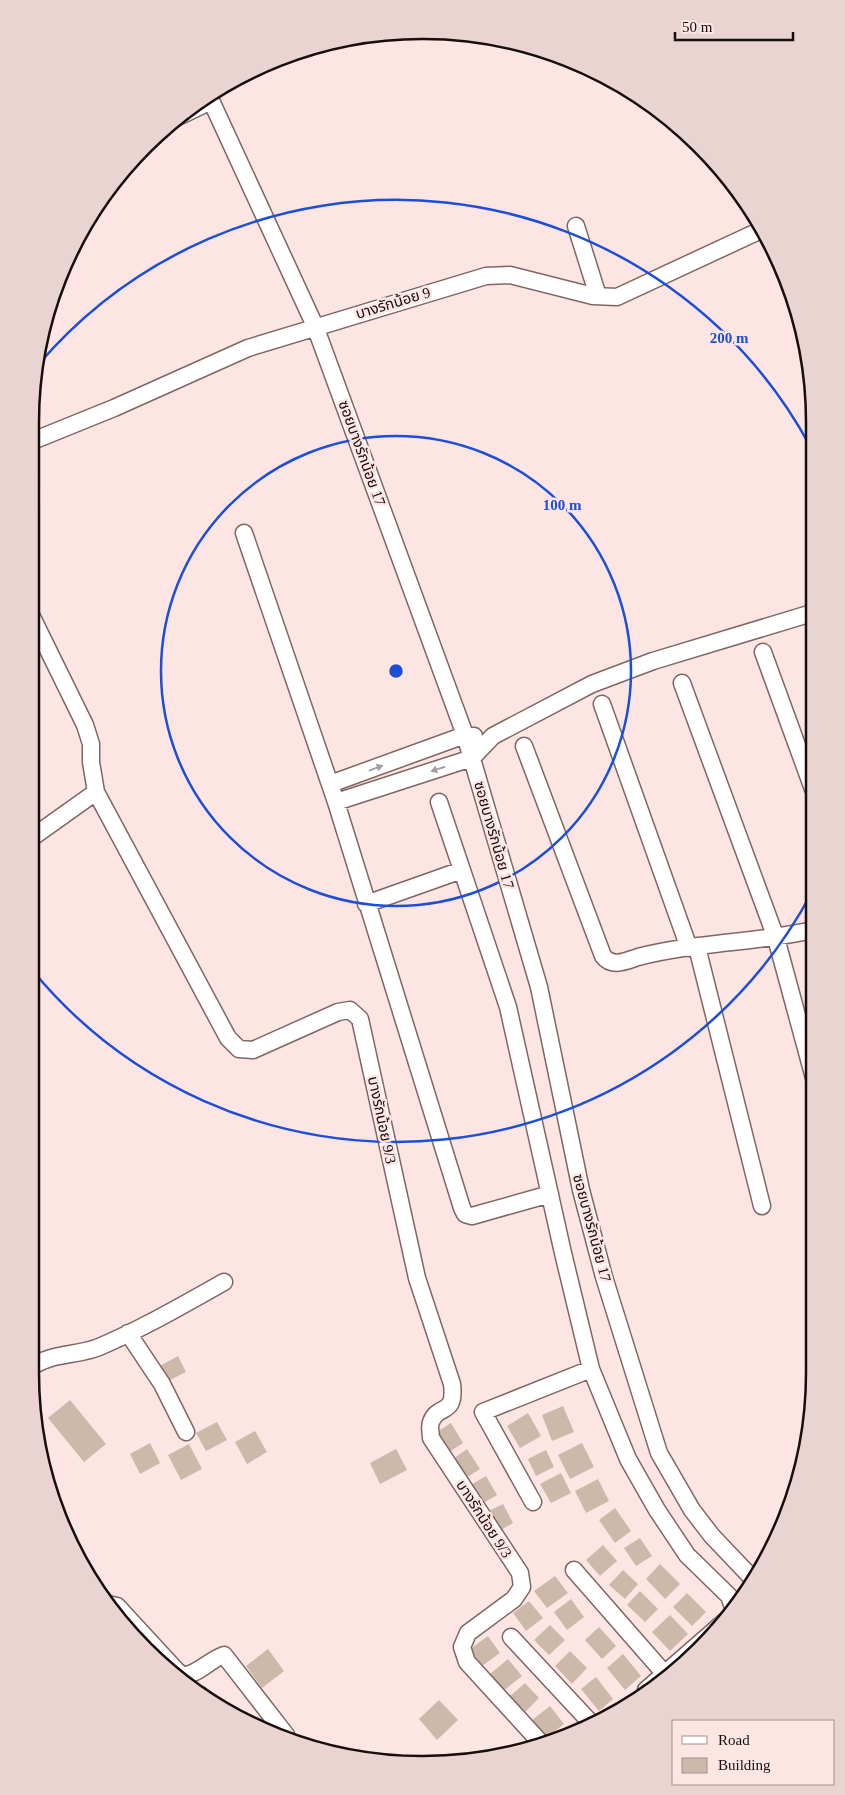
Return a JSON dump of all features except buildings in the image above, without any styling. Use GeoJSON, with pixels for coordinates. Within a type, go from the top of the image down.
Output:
{"type":"FeatureCollection","features":[{"type":"Feature","properties":{"kind":"street","name":"ซอยบางรักน้อย 17"},"geometry":{"type":"LineString","coordinates":[[212,101],[315,326],[465,735],[538,987],[580,1190],[604,1277],[659,1452],[692,1510],[712,1536],[749,1575]]}},
{"type":"Feature","properties":{"kind":"street"},"geometry":{"type":"LineString","coordinates":[[576,226],[598,296]]}},
{"type":"Feature","properties":{"kind":"street","name":"บางรักน้อย 9"},"geometry":{"type":"LineString","coordinates":[[39,438],[114,408],[227,355],[315,326],[486,276],[510,275],[564,290],[617,297],[756,232]]}},
{"type":"Feature","properties":{"kind":"street"},"geometry":{"type":"LineString","coordinates":[[244,533],[336,802],[366,904],[465,1214],[472,1216],[550,1194]]}},
{"type":"Feature","properties":{"kind":"street"},"geometry":{"type":"LineString","coordinates":[[336,802],[472,758],[493,736],[592,684],[653,661],[806,614]]}},
{"type":"Feature","properties":{"kind":"street","name":"บางรักน้อย 9/3"},"geometry":{"type":"LineString","coordinates":[[39,631],[85,725],[91,744],[91,762],[96,792],[228,1038],[239,1049],[253,1050],[338,1012],[350,1010],[360,1019],[417,1278],[452,1384],[454,1398],[448,1408],[438,1413],[430,1422],[431,1438],[520,1573],[522,1587],[514,1598],[468,1633],[462,1647],[467,1662],[537,1739]]}},
{"type":"Feature","properties":{"kind":"street"},"geometry":{"type":"LineString","coordinates":[[764,652],[806,769]]}},
{"type":"Feature","properties":{"kind":"street"},"geometry":{"type":"LineString","coordinates":[[682,684],[776,938],[806,1049]]}},
{"type":"Feature","properties":{"kind":"street"},"geometry":{"type":"LineString","coordinates":[[602,704],[693,947],[762,1206]]}},
{"type":"Feature","properties":{"kind":"street"},"geometry":{"type":"LineString","coordinates":[[330,784],[465,735],[493,736]]}},
{"type":"Feature","properties":{"kind":"street"},"geometry":{"type":"LineString","coordinates":[[524,746],[606,960],[617,963],[655,953],[776,938],[806,932]]}},
{"type":"Feature","properties":{"kind":"street"},"geometry":{"type":"LineString","coordinates":[[39,833],[96,792]]}},
{"type":"Feature","properties":{"kind":"street"},"geometry":{"type":"LineString","coordinates":[[439,802],[508,1007],[591,1369],[628,1459],[657,1510],[686,1554],[729,1596],[730,1601]]}},
{"type":"Feature","properties":{"kind":"street"},"geometry":{"type":"LineString","coordinates":[[366,904],[462,870]]}},
{"type":"Feature","properties":{"kind":"street"},"geometry":{"type":"LineString","coordinates":[[39,1362],[97,1348],[161,1318],[224,1282]]}},
{"type":"Feature","properties":{"kind":"street"},"geometry":{"type":"LineString","coordinates":[[128,1333],[162,1384],[186,1432]]}},
{"type":"Feature","properties":{"kind":"street"},"geometry":{"type":"LineString","coordinates":[[533,1502],[483,1412],[591,1369]]}},
{"type":"Feature","properties":{"kind":"street"},"geometry":{"type":"LineString","coordinates":[[574,1570],[663,1672]]}},
{"type":"Feature","properties":{"kind":"street"},"geometry":{"type":"LineString","coordinates":[[130,1621],[156,1649]]}},
{"type":"Feature","properties":{"kind":"street"},"geometry":{"type":"LineString","coordinates":[[511,1637],[587,1719]]}},
{"type":"Feature","properties":{"kind":"street"},"geometry":{"type":"LineString","coordinates":[[187,1676],[192,1675],[216,1658],[224,1656],[281,1729]]}}]}
